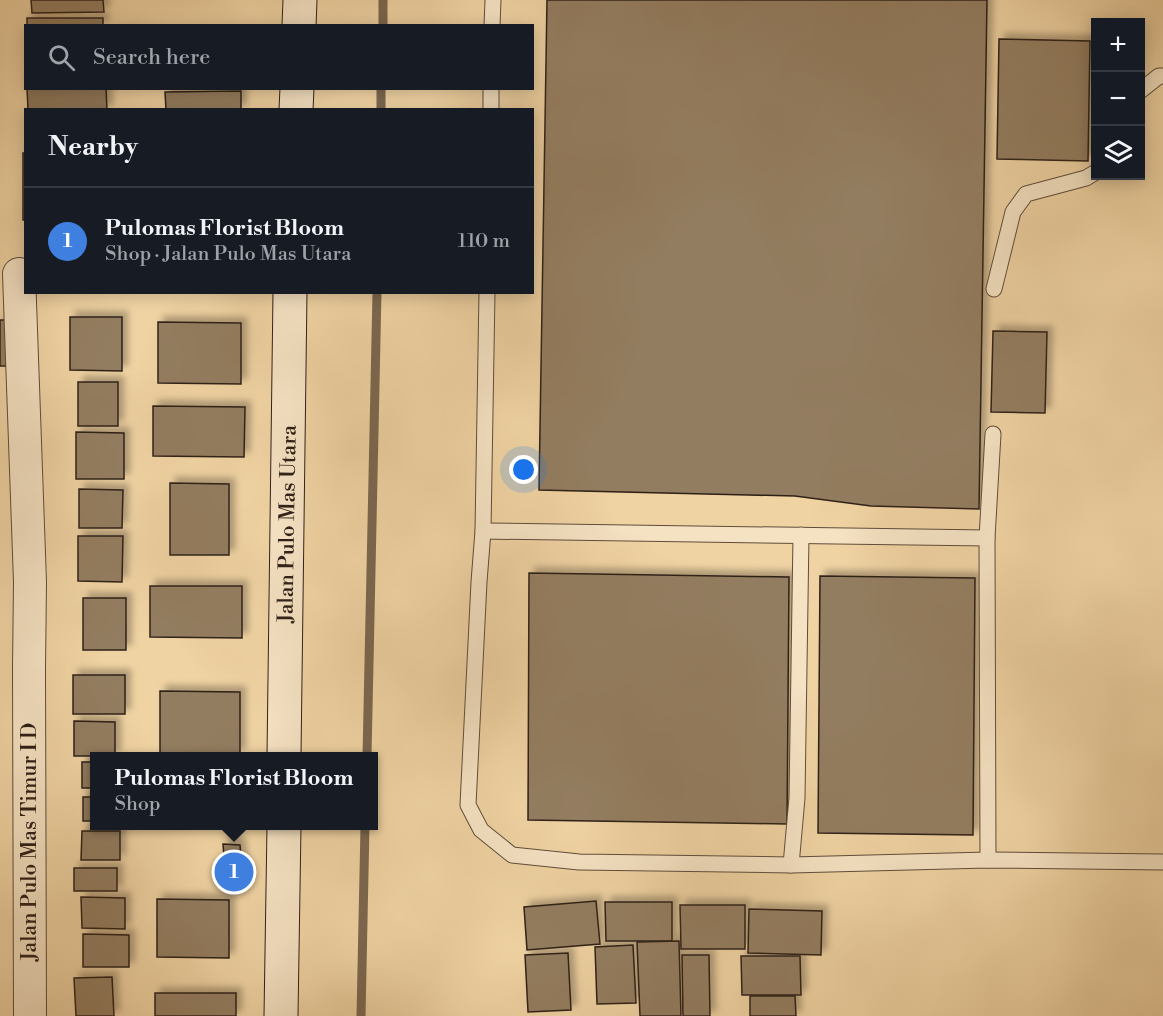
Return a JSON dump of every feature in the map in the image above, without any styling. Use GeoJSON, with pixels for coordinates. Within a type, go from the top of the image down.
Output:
{"type":"FeatureCollection","features":[{"type":"Feature","properties":{"kind":"street"},"geometry":{"type":"LineString","coordinates":[[299,24],[300,0]]}},
{"type":"Feature","properties":{"kind":"street"},"geometry":{"type":"LineString","coordinates":[[296,108],[297,90]]}},
{"type":"Feature","properties":{"kind":"street","name":"Jalan Pulo Mas Timur I D"},"geometry":{"type":"LineString","coordinates":[[15,274],[30,582],[30,1016]]}},
{"type":"Feature","properties":{"kind":"street","name":"Jalan Pulo Mas Utara"},"geometry":{"type":"LineString","coordinates":[[284,752],[290,294]]}},
{"type":"Feature","properties":{"kind":"street"},"geometry":{"type":"LineString","coordinates":[[281,1016],[284,830]]}},
{"type":"Feature","properties":{"kind":"lane"},"geometry":{"type":"LineString","coordinates":[[492,24],[493,0]]}},
{"type":"Feature","properties":{"kind":"lane"},"geometry":{"type":"LineString","coordinates":[[1145,87],[1159,76],[1163,76]]}},
{"type":"Feature","properties":{"kind":"lane"},"geometry":{"type":"LineString","coordinates":[[491,90],[491,108]]}},
{"type":"Feature","properties":{"kind":"lane"},"geometry":{"type":"LineString","coordinates":[[994,289],[1012,212],[1026,194],[1091,175]]}},
{"type":"Feature","properties":{"kind":"lane"},"geometry":{"type":"LineString","coordinates":[[487,294],[483,531],[468,805],[481,830],[512,855],[579,862],[792,865],[988,860],[1163,862]]}},
{"type":"Feature","properties":{"kind":"lane"},"geometry":{"type":"LineString","coordinates":[[988,860],[987,538],[993,434]]}},
{"type":"Feature","properties":{"kind":"lane"},"geometry":{"type":"LineString","coordinates":[[483,531],[987,538]]}},
{"type":"Feature","properties":{"kind":"lane"},"geometry":{"type":"LineString","coordinates":[[792,865],[797,798],[801,535]]}},
{"type":"Feature","properties":{"kind":"building"},"geometry":{"type":"Polygon","coordinates":[[[31,0],[103,0],[104,12],[32,13],[31,0]]]}},
{"type":"Feature","properties":{"kind":"building"},"geometry":{"type":"Polygon","coordinates":[[[547,0],[987,0],[979,509],[871,506],[795,496],[539,490],[547,0]]]}},
{"type":"Feature","properties":{"kind":"building"},"geometry":{"type":"Polygon","coordinates":[[[27,18],[103,18],[103,24],[27,24],[27,18]]]}},
{"type":"Feature","properties":{"kind":"building"},"geometry":{"type":"Polygon","coordinates":[[[999,39],[1090,41],[1088,161],[997,159],[999,39]]]}},
{"type":"Feature","properties":{"kind":"building"},"geometry":{"type":"Polygon","coordinates":[[[27,90],[106,90],[107,108],[28,108],[27,90]]]}},
{"type":"Feature","properties":{"kind":"building"},"geometry":{"type":"Polygon","coordinates":[[[241,91],[241,108],[166,108],[165,92],[241,91]]]}},
{"type":"Feature","properties":{"kind":"building"},"geometry":{"type":"Polygon","coordinates":[[[23,153],[24,153],[24,220],[23,153]]]}},
{"type":"Feature","properties":{"kind":"building"},"geometry":{"type":"Polygon","coordinates":[[[70,317],[122,317],[122,371],[70,370],[70,317]]]}},
{"type":"Feature","properties":{"kind":"building"},"geometry":{"type":"Polygon","coordinates":[[[0,320],[11,320],[12,366],[0,366],[0,320]]]}},
{"type":"Feature","properties":{"kind":"building"},"geometry":{"type":"Polygon","coordinates":[[[158,322],[241,323],[241,384],[158,383],[158,322]]]}},
{"type":"Feature","properties":{"kind":"building"},"geometry":{"type":"Polygon","coordinates":[[[993,331],[1047,332],[1045,413],[991,412],[993,331]]]}},
{"type":"Feature","properties":{"kind":"building"},"geometry":{"type":"Polygon","coordinates":[[[78,382],[118,382],[118,426],[78,426],[78,382]]]}},
{"type":"Feature","properties":{"kind":"building"},"geometry":{"type":"Polygon","coordinates":[[[153,406],[245,407],[244,457],[153,456],[153,406]]]}},
{"type":"Feature","properties":{"kind":"building"},"geometry":{"type":"Polygon","coordinates":[[[76,432],[124,433],[124,479],[76,479],[76,432]]]}},
{"type":"Feature","properties":{"kind":"building"},"geometry":{"type":"Polygon","coordinates":[[[170,483],[229,484],[229,555],[170,555],[170,483]]]}},
{"type":"Feature","properties":{"kind":"building"},"geometry":{"type":"Polygon","coordinates":[[[79,489],[123,490],[122,528],[79,528],[79,489]]]}},
{"type":"Feature","properties":{"kind":"building"},"geometry":{"type":"Polygon","coordinates":[[[78,536],[123,536],[122,582],[78,581],[78,536]]]}},
{"type":"Feature","properties":{"kind":"building"},"geometry":{"type":"Polygon","coordinates":[[[529,573],[789,577],[787,824],[528,820],[529,573]]]}},
{"type":"Feature","properties":{"kind":"building"},"geometry":{"type":"Polygon","coordinates":[[[820,576],[975,578],[973,835],[818,833],[820,576]]]}},
{"type":"Feature","properties":{"kind":"building"},"geometry":{"type":"Polygon","coordinates":[[[150,586],[242,586],[242,638],[150,637],[150,586]]]}},
{"type":"Feature","properties":{"kind":"building"},"geometry":{"type":"Polygon","coordinates":[[[83,598],[126,598],[126,650],[83,650],[83,598]]]}},
{"type":"Feature","properties":{"kind":"building"},"geometry":{"type":"Polygon","coordinates":[[[73,675],[125,675],[125,714],[73,714],[73,675]]]}},
{"type":"Feature","properties":{"kind":"building"},"geometry":{"type":"Polygon","coordinates":[[[160,691],[240,692],[240,752],[160,752],[160,691]]]}},
{"type":"Feature","properties":{"kind":"building"},"geometry":{"type":"Polygon","coordinates":[[[74,721],[115,722],[115,752],[90,752],[90,756],[74,756],[74,721]]]}},
{"type":"Feature","properties":{"kind":"building"},"geometry":{"type":"Polygon","coordinates":[[[82,762],[90,762],[90,788],[82,788],[82,762]]]}},
{"type":"Feature","properties":{"kind":"building"},"geometry":{"type":"Polygon","coordinates":[[[83,797],[90,797],[90,821],[83,821],[83,797]]]}},
{"type":"Feature","properties":{"kind":"building"},"geometry":{"type":"Polygon","coordinates":[[[82,831],[120,831],[120,860],[81,860],[82,831]]]}},
{"type":"Feature","properties":{"kind":"building"},"geometry":{"type":"Polygon","coordinates":[[[223,844],[240,845],[243,884],[226,883],[223,844]]]}},
{"type":"Feature","properties":{"kind":"building"},"geometry":{"type":"Polygon","coordinates":[[[74,868],[117,868],[117,891],[74,891],[74,868]]]}},
{"type":"Feature","properties":{"kind":"building"},"geometry":{"type":"Polygon","coordinates":[[[81,897],[125,898],[125,929],[82,928],[81,897]]]}},
{"type":"Feature","properties":{"kind":"building"},"geometry":{"type":"Polygon","coordinates":[[[157,899],[229,900],[229,958],[157,957],[157,899]]]}},
{"type":"Feature","properties":{"kind":"building"},"geometry":{"type":"Polygon","coordinates":[[[596,901],[600,944],[527,950],[524,907],[596,901]]]}},
{"type":"Feature","properties":{"kind":"building"},"geometry":{"type":"Polygon","coordinates":[[[605,902],[672,902],[672,941],[606,941],[605,902]]]}},
{"type":"Feature","properties":{"kind":"building"},"geometry":{"type":"Polygon","coordinates":[[[680,905],[745,905],[745,949],[681,949],[680,905]]]}},
{"type":"Feature","properties":{"kind":"building"},"geometry":{"type":"Polygon","coordinates":[[[749,909],[822,911],[821,955],[748,953],[749,909]]]}},
{"type":"Feature","properties":{"kind":"building"},"geometry":{"type":"Polygon","coordinates":[[[83,934],[129,935],[129,967],[83,967],[83,934]]]}},
{"type":"Feature","properties":{"kind":"building"},"geometry":{"type":"Polygon","coordinates":[[[679,941],[681,1016],[640,1016],[637,942],[679,941]]]}},
{"type":"Feature","properties":{"kind":"building"},"geometry":{"type":"Polygon","coordinates":[[[633,945],[636,1003],[597,1004],[595,947],[633,945]]]}},
{"type":"Feature","properties":{"kind":"building"},"geometry":{"type":"Polygon","coordinates":[[[568,953],[571,1010],[528,1012],[525,955],[568,953]]]}},
{"type":"Feature","properties":{"kind":"building"},"geometry":{"type":"Polygon","coordinates":[[[682,955],[709,955],[710,1016],[683,1016],[682,955]]]}},
{"type":"Feature","properties":{"kind":"building"},"geometry":{"type":"Polygon","coordinates":[[[741,956],[800,956],[801,995],[742,995],[741,956]]]}},
{"type":"Feature","properties":{"kind":"building"},"geometry":{"type":"Polygon","coordinates":[[[112,977],[114,1016],[76,1016],[74,978],[112,977]]]}},
{"type":"Feature","properties":{"kind":"building"},"geometry":{"type":"Polygon","coordinates":[[[155,993],[236,993],[236,1016],[155,1016],[155,993]]]}},
{"type":"Feature","properties":{"kind":"building"},"geometry":{"type":"Polygon","coordinates":[[[750,996],[795,996],[796,1016],[750,1016],[750,996]]]}},
{"type":"Feature","properties":{"kind":"waterway"},"geometry":{"type":"LineString","coordinates":[[383,0],[383,24]]}},
{"type":"Feature","properties":{"kind":"waterway"},"geometry":{"type":"LineString","coordinates":[[381,90],[381,108]]}},
{"type":"Feature","properties":{"kind":"waterway"},"geometry":{"type":"LineString","coordinates":[[367,752],[377,294]]}},
{"type":"Feature","properties":{"kind":"waterway"},"geometry":{"type":"LineString","coordinates":[[361,1016],[365,830]]}},
{"type":"Feature","properties":{"kind":"place","name":"Pulomas Florist Bloom"},"geometry":{"type":"Point","coordinates":[234,872]}}]}
